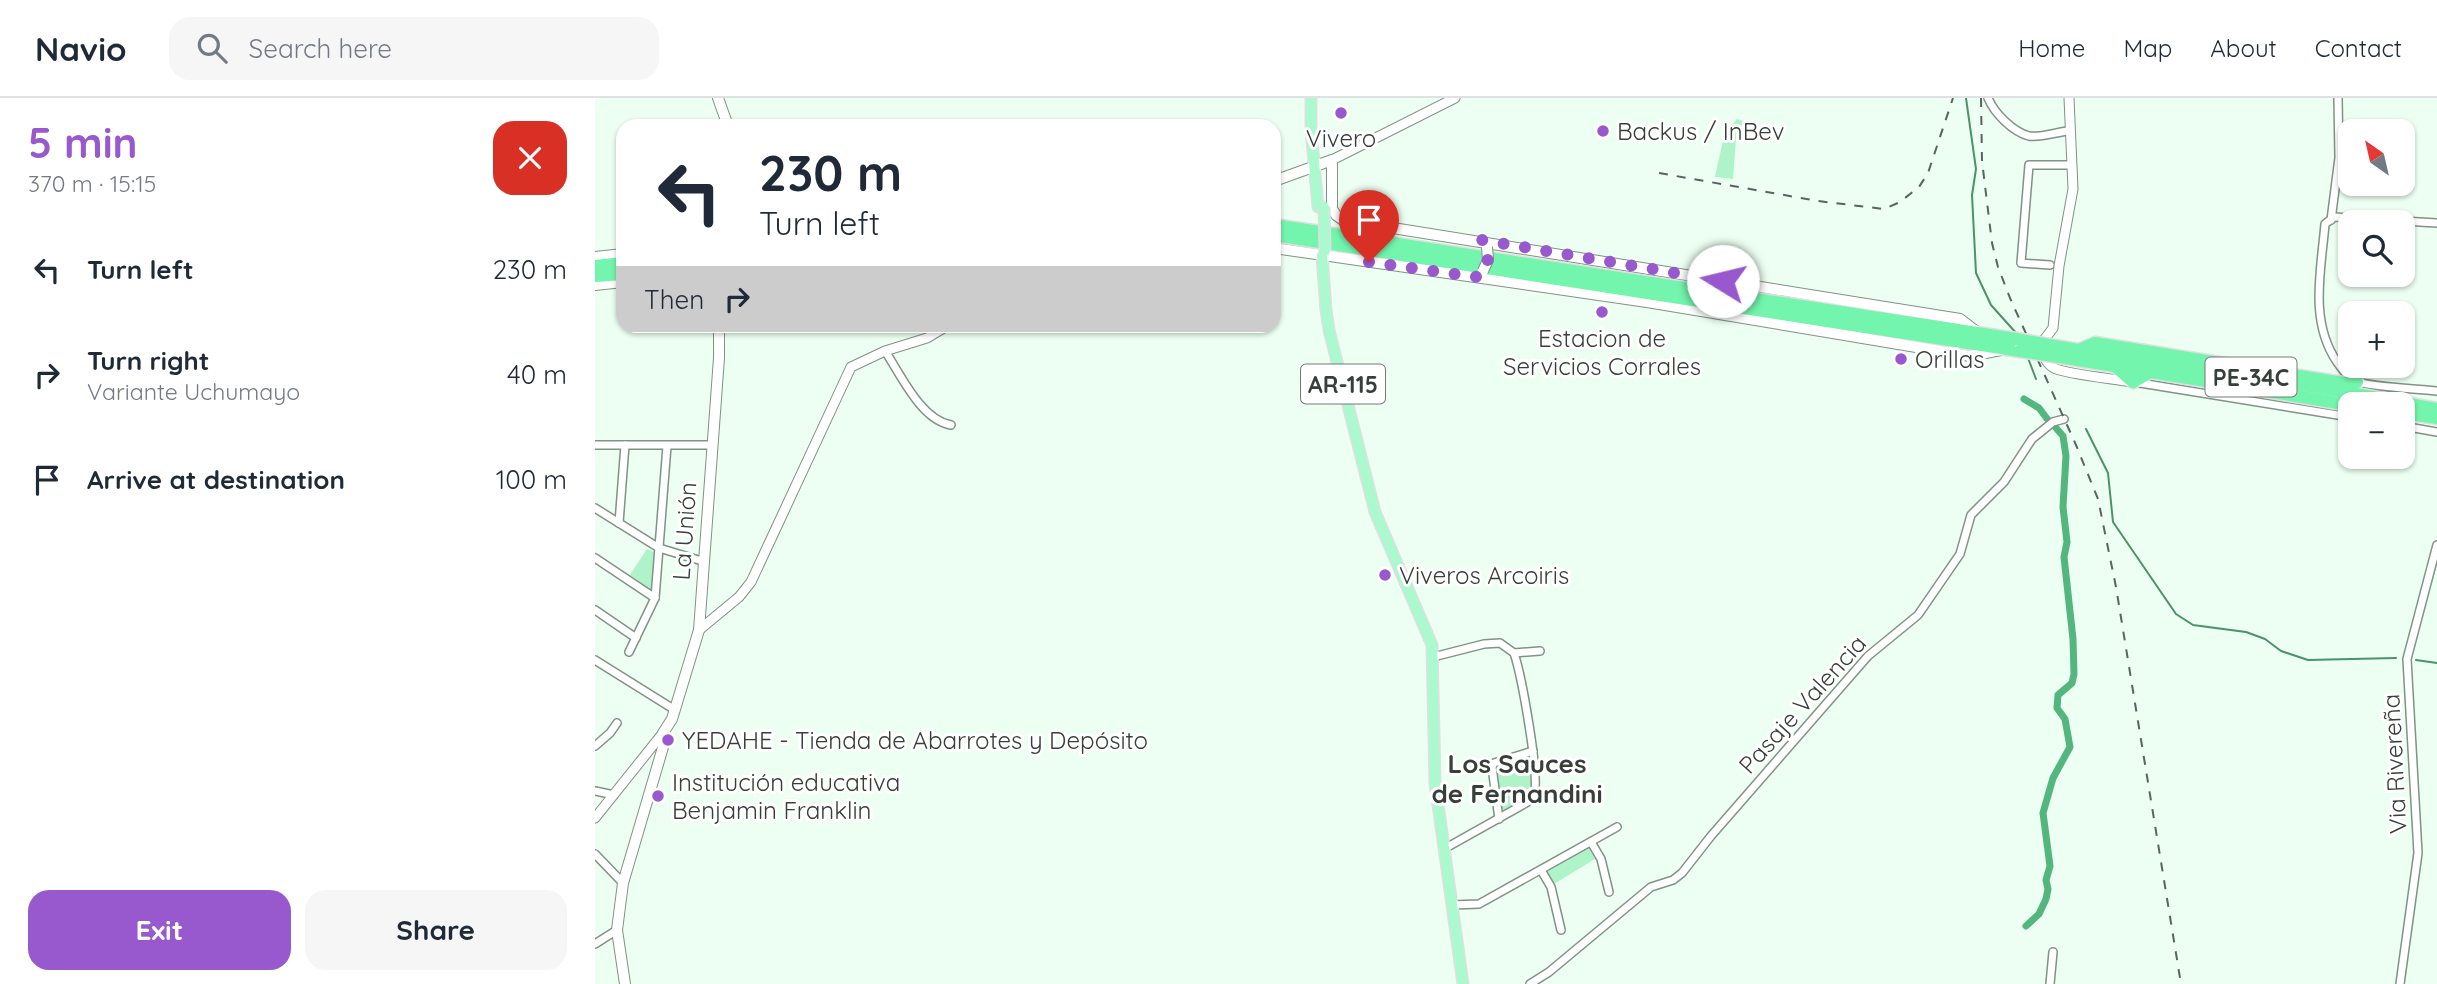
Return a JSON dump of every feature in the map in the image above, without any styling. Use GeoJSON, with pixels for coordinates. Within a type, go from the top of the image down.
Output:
{"type":"FeatureCollection","features":[{"type":"Feature","properties":{"kind":"highway","name":"PE-34C"},"geometry":{"type":"LineString","coordinates":[[1281,226],[1980,334],[2115,366],[2338,403]]}},
{"type":"Feature","properties":{"kind":"highway","name":"PE-34C"},"geometry":{"type":"LineString","coordinates":[[1281,237],[1490,267],[2005,349],[2018,345]]}},
{"type":"Feature","properties":{"kind":"highway"},"geometry":{"type":"LineString","coordinates":[[595,266],[616,264]]}},
{"type":"Feature","properties":{"kind":"highway"},"geometry":{"type":"LineString","coordinates":[[595,276],[616,274]]}},
{"type":"Feature","properties":{"kind":"highway"},"geometry":{"type":"LineString","coordinates":[[2079,350],[2095,343],[2343,383],[2357,382]]}},
{"type":"Feature","properties":{"kind":"highway","name":"PE-34C"},"geometry":{"type":"LineString","coordinates":[[2066,353],[2079,350],[2346,392]]}},
{"type":"Feature","properties":{"kind":"highway"},"geometry":{"type":"LineString","coordinates":[[2115,366],[2133,382],[2150,372]]}},
{"type":"Feature","properties":{"kind":"highway"},"geometry":{"type":"LineString","coordinates":[[2334,390],[2342,391],[2357,382]]}},
{"type":"Feature","properties":{"kind":"highway"},"geometry":{"type":"LineString","coordinates":[[2357,382],[2366,392]]}},
{"type":"Feature","properties":{"kind":"highway","name":"PE-34C"},"geometry":{"type":"LineString","coordinates":[[2415,405],[2437,409]]}},
{"type":"Feature","properties":{"kind":"highway"},"geometry":{"type":"LineString","coordinates":[[2415,415],[2437,418]]}},
{"type":"Feature","properties":{"kind":"main road"},"geometry":{"type":"LineString","coordinates":[[718,98],[726,119]]}},
{"type":"Feature","properties":{"kind":"main road"},"geometry":{"type":"LineString","coordinates":[[1311,98],[1312,148],[1323,163],[1332,204],[1339,218],[1484,244],[1959,319],[1980,334]]}},
{"type":"Feature","properties":{"kind":"main road"},"geometry":{"type":"LineString","coordinates":[[1281,178],[1323,163]]}},
{"type":"Feature","properties":{"kind":"main road"},"geometry":{"type":"LineString","coordinates":[[1322,252],[1323,163]]}},
{"type":"Feature","properties":{"kind":"main road"},"geometry":{"type":"LineString","coordinates":[[1480,274],[1488,260],[1484,244]]}},
{"type":"Feature","properties":{"kind":"main road"},"geometry":{"type":"LineString","coordinates":[[1281,249],[1480,274],[1970,356],[2005,349]]}},
{"type":"Feature","properties":{"kind":"main road","name":"AR-115"},"geometry":{"type":"LineString","coordinates":[[1322,252],[1325,310],[1329,330],[1375,512],[1429,634],[1433,657],[1435,783],[1463,984]]}},
{"type":"Feature","properties":{"kind":"main road"},"geometry":{"type":"LineString","coordinates":[[595,257],[616,255]]}},
{"type":"Feature","properties":{"kind":"main road"},"geometry":{"type":"LineString","coordinates":[[595,285],[616,283]]}},
{"type":"Feature","properties":{"kind":"main road","name":"La Unión"},"geometry":{"type":"LineString","coordinates":[[625,984],[617,930],[623,883],[666,737],[663,733],[675,710],[699,630],[719,333]]}},
{"type":"Feature","properties":{"kind":"street"},"geometry":{"type":"LineString","coordinates":[[1323,163],[1455,98]]}},
{"type":"Feature","properties":{"kind":"street"},"geometry":{"type":"LineString","coordinates":[[1988,98],[2012,127],[2031,136],[2068,131]]}},
{"type":"Feature","properties":{"kind":"street"},"geometry":{"type":"LineString","coordinates":[[2069,98],[2068,131],[2073,189],[2059,266],[2053,328],[2041,344],[2046,360],[2056,369],[2338,415]]}},
{"type":"Feature","properties":{"kind":"street"},"geometry":{"type":"LineString","coordinates":[[2331,220],[2339,158],[2338,98]]}},
{"type":"Feature","properties":{"kind":"street"},"geometry":{"type":"LineString","coordinates":[[2050,265],[2021,263],[2029,165],[2071,165]]}},
{"type":"Feature","properties":{"kind":"street"},"geometry":{"type":"LineString","coordinates":[[2437,223],[2334,217],[2325,225],[2318,293],[2327,348],[2344,372],[2357,382],[2437,391]]}},
{"type":"Feature","properties":{"kind":"street"},"geometry":{"type":"LineString","coordinates":[[699,630],[739,597],[751,582],[848,372],[856,364],[885,351],[935,333]]}},
{"type":"Feature","properties":{"kind":"street"},"geometry":{"type":"LineString","coordinates":[[885,351],[926,413],[943,424],[951,425]]}},
{"type":"Feature","properties":{"kind":"street","name":"Pasaje Valencia"},"geometry":{"type":"LineString","coordinates":[[1530,984],[1549,972],[1651,887],[1673,880],[1682,873],[1868,656],[1918,615],[1960,554],[1971,515],[2004,482],[2032,439],[2053,422],[2064,419]]}},
{"type":"Feature","properties":{"kind":"street"},"geometry":{"type":"LineString","coordinates":[[2415,428],[2437,432]]}},
{"type":"Feature","properties":{"kind":"street"},"geometry":{"type":"LineString","coordinates":[[595,445],[712,445]]}},
{"type":"Feature","properties":{"kind":"street"},"geometry":{"type":"LineString","coordinates":[[619,523],[625,446]]}},
{"type":"Feature","properties":{"kind":"street"},"geometry":{"type":"LineString","coordinates":[[629,652],[655,598],[667,446]]}},
{"type":"Feature","properties":{"kind":"street"},"geometry":{"type":"LineString","coordinates":[[595,508],[659,548],[702,561]]}},
{"type":"Feature","properties":{"kind":"street","name":"Via Rivereña"},"geometry":{"type":"LineString","coordinates":[[2400,984],[2418,853],[2407,659],[2437,545]]}},
{"type":"Feature","properties":{"kind":"street"},"geometry":{"type":"LineString","coordinates":[[595,558],[655,598]]}},
{"type":"Feature","properties":{"kind":"street"},"geometry":{"type":"LineString","coordinates":[[595,610],[636,638]]}},
{"type":"Feature","properties":{"kind":"street"},"geometry":{"type":"LineString","coordinates":[[1433,657],[1500,643],[1514,653],[1540,651]]}},
{"type":"Feature","properties":{"kind":"street"},"geometry":{"type":"LineString","coordinates":[[1444,849],[1536,796],[1533,751],[1514,653]]}},
{"type":"Feature","properties":{"kind":"street"},"geometry":{"type":"LineString","coordinates":[[595,660],[675,710]]}},
{"type":"Feature","properties":{"kind":"street"},"geometry":{"type":"LineString","coordinates":[[595,670],[611,669]]}},
{"type":"Feature","properties":{"kind":"street"},"geometry":{"type":"LineString","coordinates":[[595,746],[617,723]]}},
{"type":"Feature","properties":{"kind":"street"},"geometry":{"type":"LineString","coordinates":[[595,818],[663,733]]}},
{"type":"Feature","properties":{"kind":"street"},"geometry":{"type":"LineString","coordinates":[[1499,819],[1492,767],[1494,763],[1533,751]]}},
{"type":"Feature","properties":{"kind":"street"},"geometry":{"type":"LineString","coordinates":[[595,791],[614,795]]}},
{"type":"Feature","properties":{"kind":"street"},"geometry":{"type":"LineString","coordinates":[[1453,905],[1479,904],[1617,827]]}},
{"type":"Feature","properties":{"kind":"street"},"geometry":{"type":"LineString","coordinates":[[1591,842],[1601,859],[1609,892]]}},
{"type":"Feature","properties":{"kind":"street"},"geometry":{"type":"LineString","coordinates":[[595,854],[623,883]]}},
{"type":"Feature","properties":{"kind":"street"},"geometry":{"type":"LineString","coordinates":[[1541,870],[1551,887],[1561,930]]}},
{"type":"Feature","properties":{"kind":"street"},"geometry":{"type":"LineString","coordinates":[[595,944],[617,930]]}},
{"type":"Feature","properties":{"kind":"street"},"geometry":{"type":"LineString","coordinates":[[2050,984],[2053,952]]}},
{"type":"Feature","properties":{"kind":"green space"},"geometry":{"type":"Polygon","coordinates":[[[1737,119],[1746,122],[1745,137],[1736,139],[1733,179],[1715,177],[1724,136],[1737,119]]]}},
{"type":"Feature","properties":{"kind":"green space"},"geometry":{"type":"Polygon","coordinates":[[[647,549],[656,553],[653,591],[630,575],[647,549]]]}},
{"type":"Feature","properties":{"kind":"green space"},"geometry":{"type":"Polygon","coordinates":[[[1529,756],[1533,794],[1504,810],[1501,808],[1497,764],[1529,756]]]}},
{"type":"Feature","properties":{"kind":"green space"},"geometry":{"type":"Polygon","coordinates":[[[1588,847],[1595,859],[1554,884],[1546,871],[1588,847]]]}},
{"type":"Feature","properties":{"kind":"waterway"},"geometry":{"type":"LineString","coordinates":[[1966,98],[1976,169],[1972,195],[1976,273],[1991,305],[2017,334]]}},
{"type":"Feature","properties":{"kind":"waterway"},"geometry":{"type":"LineString","coordinates":[[2028,358],[2036,379]]}},
{"type":"Feature","properties":{"kind":"waterway"},"geometry":{"type":"LineString","coordinates":[[2024,399],[2039,408],[2048,420]]}},
{"type":"Feature","properties":{"kind":"waterway"},"geometry":{"type":"LineString","coordinates":[[2026,926],[2039,914],[2046,899],[2046,880],[2050,866],[2043,813],[2053,778],[2070,747],[2065,719],[2057,708],[2058,695],[2072,683],[2074,674],[2064,557],[2067,542],[2063,507],[2066,456],[2063,436],[2056,428]]}},
{"type":"Feature","properties":{"kind":"waterway"},"geometry":{"type":"LineString","coordinates":[[2086,429],[2108,473],[2113,522],[2176,614],[2193,625],[2246,632],[2265,639],[2281,651],[2308,660],[2396,658]]}},
{"type":"Feature","properties":{"kind":"waterway"},"geometry":{"type":"LineString","coordinates":[[2416,660],[2437,663]]}},
{"type":"Feature","properties":{"kind":"railway"},"geometry":{"type":"LineString","coordinates":[[1659,173],[1818,201],[1884,209],[1900,202],[1919,187],[1928,173],[1953,98]]}},
{"type":"Feature","properties":{"kind":"railway"},"geometry":{"type":"LineString","coordinates":[[1981,98],[1982,161],[1992,243],[1998,267],[2098,499],[2116,587],[2181,984]]}},
{"type":"Feature","properties":{"kind":"place","name":"Vivero"},"geometry":{"type":"Point","coordinates":[1341,113]}},
{"type":"Feature","properties":{"kind":"place","name":"Backus / InBev"},"geometry":{"type":"Point","coordinates":[1603,131]}},
{"type":"Feature","properties":{"kind":"place","name":"Estacion de Servicios Corrales"},"geometry":{"type":"Point","coordinates":[1602,312]}},
{"type":"Feature","properties":{"kind":"place","name":"Orillas"},"geometry":{"type":"Point","coordinates":[1901,359]}},
{"type":"Feature","properties":{"kind":"place","name":"Viveros Arcoiris"},"geometry":{"type":"Point","coordinates":[1385,575]}},
{"type":"Feature","properties":{"kind":"place","name":"YEDAHE - Tienda de Abarrotes y Depósito"},"geometry":{"type":"Point","coordinates":[668,740]}},
{"type":"Feature","properties":{"kind":"place","name":"Institución educativa Benjamin Franklin"},"geometry":{"type":"Point","coordinates":[658,796]}},
{"type":"Feature","properties":{"kind":"district","name":"Los Sauces de Fernandini"},"geometry":{"type":"Point","coordinates":[1517,778]}},
{"type":"Feature","properties":{"kind":"route"},"geometry":{"type":"LineString","coordinates":[[1369,262],[1477,277],[1488,260],[1487,247],[1482,240],[1723,281]]}}]}
